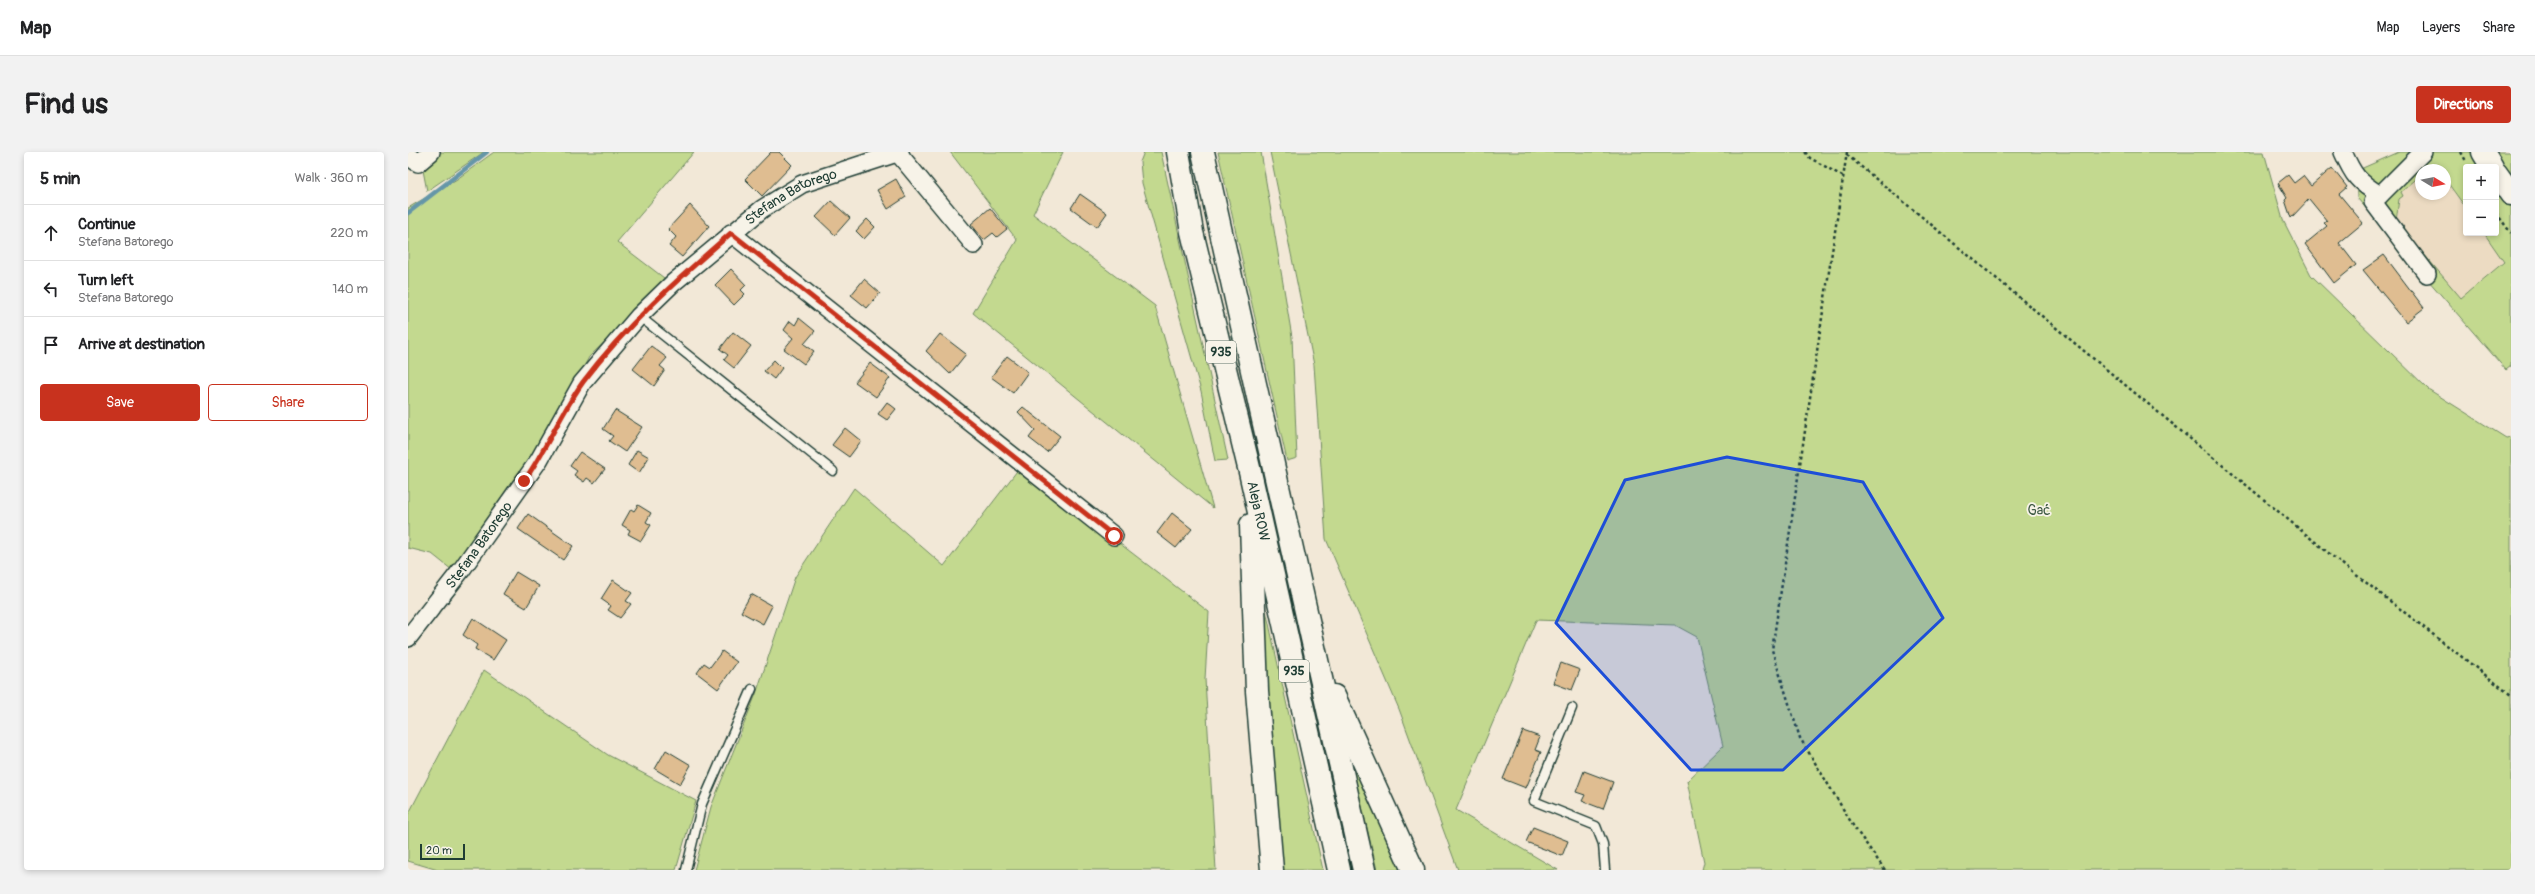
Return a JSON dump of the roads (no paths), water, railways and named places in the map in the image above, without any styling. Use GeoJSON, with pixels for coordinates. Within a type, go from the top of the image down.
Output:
{"type":"FeatureCollection","features":[{"type":"Feature","properties":{"kind":"main road","name":"Aleja ROW"},"geometry":{"type":"LineString","coordinates":[[1178,152],[1192,232],[1250,472],[1338,870]]}},
{"type":"Feature","properties":{"kind":"main road","name":"Aleja ROW"},"geometry":{"type":"LineString","coordinates":[[1203,152],[1235,302],[1364,870]]}},
{"type":"Feature","properties":{"kind":"main road"},"geometry":{"type":"LineString","coordinates":[[2484,152],[2490,164]]}},
{"type":"Feature","properties":{"kind":"main road"},"geometry":{"type":"LineString","coordinates":[[2499,177],[2511,194]]}},
{"type":"Feature","properties":{"kind":"main road"},"geometry":{"type":"LineString","coordinates":[[1250,472],[1257,691],[1272,870]]}},
{"type":"Feature","properties":{"kind":"main road"},"geometry":{"type":"LineString","coordinates":[[1317,660],[1414,870]]}},
{"type":"Feature","properties":{"kind":"street"},"geometry":{"type":"LineString","coordinates":[[408,156],[418,163],[431,152]]}},
{"type":"Feature","properties":{"kind":"street"},"geometry":{"type":"LineString","coordinates":[[899,152],[974,245]]}},
{"type":"Feature","properties":{"kind":"street","name":"Stefana Batorego"},"geometry":{"type":"LineString","coordinates":[[408,638],[462,569],[539,460],[582,383],[639,316],[731,233],[762,209],[802,184],[899,152]]}},
{"type":"Feature","properties":{"kind":"street"},"geometry":{"type":"LineString","coordinates":[[2343,152],[2353,175],[2364,185],[2380,194]]}},
{"type":"Feature","properties":{"kind":"street"},"geometry":{"type":"LineString","coordinates":[[2423,152],[2373,202],[2427,274]]}},
{"type":"Feature","properties":{"kind":"street","name":"Stefana Batorego"},"geometry":{"type":"LineString","coordinates":[[731,233],[1114,536]]}},
{"type":"Feature","properties":{"kind":"lane"},"geometry":{"type":"LineString","coordinates":[[639,316],[833,471]]}},
{"type":"Feature","properties":{"kind":"lane"},"geometry":{"type":"LineString","coordinates":[[686,870],[702,804],[752,689]]}},
{"type":"Feature","properties":{"kind":"lane"},"geometry":{"type":"LineString","coordinates":[[1572,708],[1534,801],[1596,826],[1603,844],[1605,870]]}},
{"type":"Feature","properties":{"kind":"waterway"},"geometry":{"type":"LineString","coordinates":[[408,213],[487,152]]}},
{"type":"Feature","properties":{"kind":"park label","name":"Gać"},"geometry":{"type":"Point","coordinates":[2039,510]}}]}
